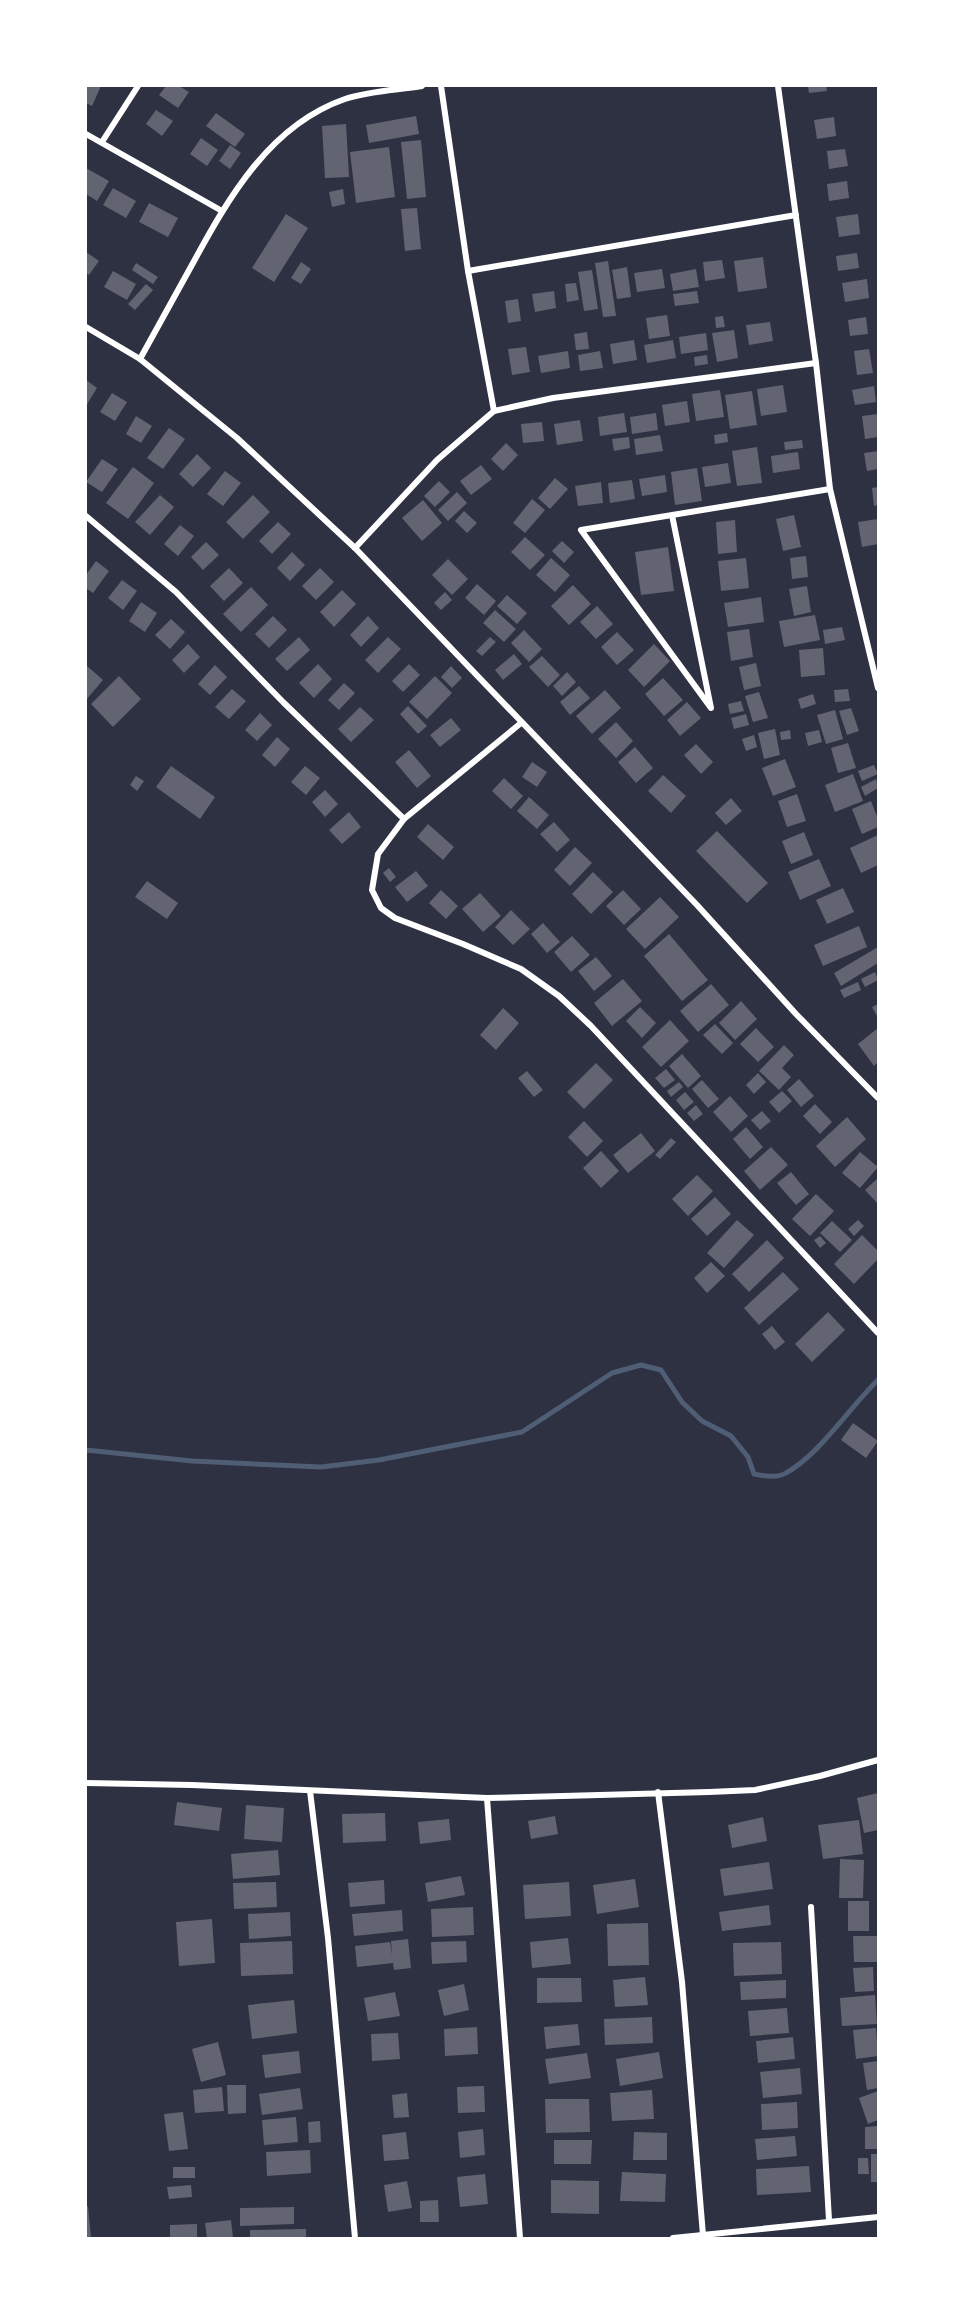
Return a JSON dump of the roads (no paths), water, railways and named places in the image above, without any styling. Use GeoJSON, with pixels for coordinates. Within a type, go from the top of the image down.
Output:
{"type":"FeatureCollection","features":[{"type":"Feature","properties":{"kind":"street"},"geometry":{"type":"LineString","coordinates":[[102,142],[138,86]]}},
{"type":"Feature","properties":{"kind":"street"},"geometry":{"type":"LineString","coordinates":[[140,359],[222,211],[261,157],[283,135],[309,116],[346,99],[422,86]]}},
{"type":"Feature","properties":{"kind":"street"},"geometry":{"type":"LineString","coordinates":[[441,86],[468,271],[494,411]]}},
{"type":"Feature","properties":{"kind":"street"},"geometry":{"type":"LineString","coordinates":[[778,86],[816,363],[830,489],[879,688]]}},
{"type":"Feature","properties":{"kind":"street"},"geometry":{"type":"LineString","coordinates":[[86,134],[222,211]]}},
{"type":"Feature","properties":{"kind":"street"},"geometry":{"type":"LineString","coordinates":[[468,271],[796,215]]}},
{"type":"Feature","properties":{"kind":"street"},"geometry":{"type":"LineString","coordinates":[[86,327],[140,359],[237,438],[355,548],[697,905],[796,1014],[879,1098]]}},
{"type":"Feature","properties":{"kind":"street"},"geometry":{"type":"LineString","coordinates":[[355,548],[437,460],[494,411],[553,398],[816,363]]}},
{"type":"Feature","properties":{"kind":"street"},"geometry":{"type":"LineString","coordinates":[[672,515],[711,708],[582,530],[672,515],[830,489]]}},
{"type":"Feature","properties":{"kind":"street"},"geometry":{"type":"LineString","coordinates":[[86,516],[176,591],[283,702],[404,819]]}},
{"type":"Feature","properties":{"kind":"street"},"geometry":{"type":"LineString","coordinates":[[521,723],[404,819],[378,854],[372,890],[381,908],[395,918],[521,969],[559,996],[591,1026],[879,1333]]}},
{"type":"Feature","properties":{"kind":"street"},"geometry":{"type":"LineString","coordinates":[[86,1783],[192,1785],[487,1798],[755,1790],[879,1760]]}},
{"type":"Feature","properties":{"kind":"street"},"geometry":{"type":"LineString","coordinates":[[310,1791],[328,1938],[355,2238]]}},
{"type":"Feature","properties":{"kind":"street"},"geometry":{"type":"LineString","coordinates":[[658,1792],[682,1982],[703,2235]]}},
{"type":"Feature","properties":{"kind":"street"},"geometry":{"type":"LineString","coordinates":[[487,1798],[520,2238]]}},
{"type":"Feature","properties":{"kind":"street"},"geometry":{"type":"LineString","coordinates":[[811,1907],[830,2220]]}},
{"type":"Feature","properties":{"kind":"street"},"geometry":{"type":"LineString","coordinates":[[673,2238],[830,2220],[879,2217]]}},
{"type":"Feature","properties":{"kind":"waterway"},"geometry":{"type":"LineString","coordinates":[[86,1450],[192,1461],[321,1467],[379,1460],[522,1432],[612,1373],[641,1365],[661,1370],[682,1402],[702,1421],[731,1436],[748,1457],[754,1474],[775,1476],[783,1475],[811,1454],[878,1380]]}}]}
